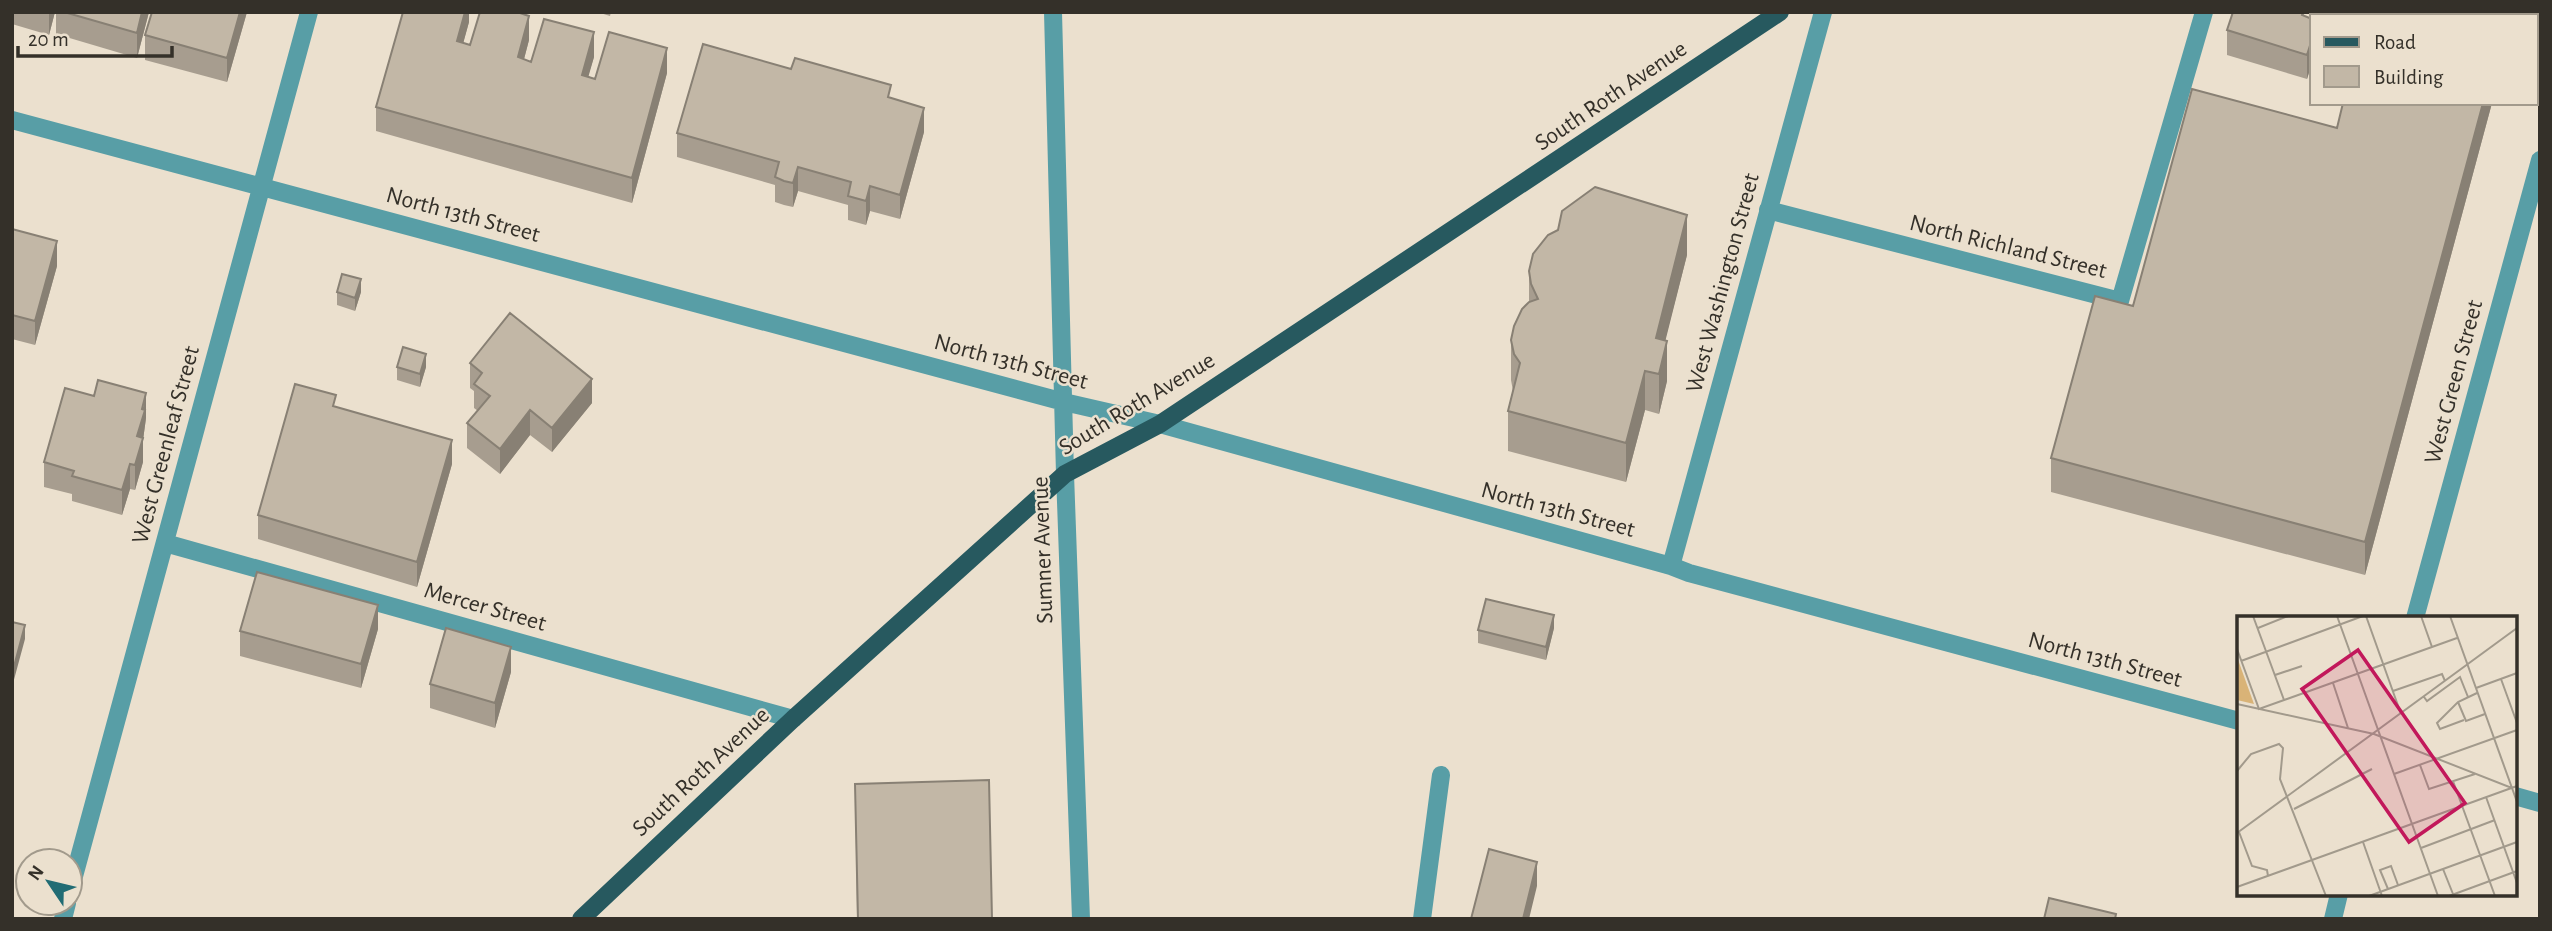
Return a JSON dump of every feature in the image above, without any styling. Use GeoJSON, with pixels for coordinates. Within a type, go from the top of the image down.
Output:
{"type":"FeatureCollection","features":[{"type":"Feature","properties":{"kind":"main road","name":"South Roth Avenue"},"geometry":{"type":"LineString","coordinates":[[582,919],[793,719],[1065,474],[1160,424],[1780,12]]}},
{"type":"Feature","properties":{"kind":"street","name":"West Greenleaf Street"},"geometry":{"type":"LineString","coordinates":[[82,847],[309,12]]}},
{"type":"Feature","properties":{"kind":"street","name":"West Washington Street"},"geometry":{"type":"LineString","coordinates":[[1671,566],[1824,12]]}},
{"type":"Feature","properties":{"kind":"street","name":"North Richland Street"},"geometry":{"type":"LineString","coordinates":[[1768,210],[2120,301],[2204,12]]}},
{"type":"Feature","properties":{"kind":"street","name":"Sumner Avenue"},"geometry":{"type":"LineString","coordinates":[[1049,13],[1081,919]]}},
{"type":"Feature","properties":{"kind":"street","name":"North 13th Street"},"geometry":{"type":"LineString","coordinates":[[12,120],[1064,402],[1160,424],[1689,573],[2237,720]]}},
{"type":"Feature","properties":{"kind":"street","name":"West Green Street"},"geometry":{"type":"LineString","coordinates":[[2416,616],[2540,160]]}},
{"type":"Feature","properties":{"kind":"street","name":"Mercer Street"},"geometry":{"type":"LineString","coordinates":[[165,543],[793,719]]}},
{"type":"Feature","properties":{"kind":"street"},"geometry":{"type":"LineString","coordinates":[[1422,919],[1441,775]]}},
{"type":"Feature","properties":{"kind":"street"},"geometry":{"type":"LineString","coordinates":[[2517,797],[2540,803]]}},
{"type":"Feature","properties":{"kind":"street"},"geometry":{"type":"LineString","coordinates":[[2333,919],[2339,896]]}},
{"type":"Feature","properties":{"kind":"building"},"geometry":{"type":"Polygon","coordinates":[[[64,12],[142,12],[137,33],[64,12]]]}},
{"type":"Feature","properties":{"kind":"building"},"geometry":{"type":"Polygon","coordinates":[[[152,12],[240,12],[227,58],[145,35],[152,12]]]}},
{"type":"Feature","properties":{"kind":"building"},"geometry":{"type":"Polygon","coordinates":[[[403,12],[465,12],[457,41],[470,45],[480,12],[517,12],[529,16],[518,57],[531,62],[544,19],[594,32],[582,75],[595,79],[609,32],[667,48],[632,178],[376,107],[403,12]]]}},
{"type":"Feature","properties":{"kind":"building"},"geometry":{"type":"Polygon","coordinates":[[[2233,12],[2303,12],[2302,15],[2310,18],[2310,45],[2307,55],[2227,30],[2233,12]]]}},
{"type":"Feature","properties":{"kind":"building"},"geometry":{"type":"Polygon","coordinates":[[[703,44],[791,69],[795,58],[891,85],[888,97],[924,108],[900,195],[870,186],[866,201],[848,196],[851,182],[798,167],[793,183],[784,181],[775,177],[779,162],[677,133],[703,44]]]}},
{"type":"Feature","properties":{"kind":"building"},"geometry":{"type":"Polygon","coordinates":[[[2192,89],[2337,128],[2343,105],[2482,105],[2365,542],[2051,458],[2095,296],[2133,306],[2192,89]]]}},
{"type":"Feature","properties":{"kind":"building"},"geometry":{"type":"Polygon","coordinates":[[[1595,187],[1687,215],[1656,338],[1667,341],[1659,374],[1645,371],[1626,443],[1508,411],[1520,363],[1514,354],[1511,340],[1514,326],[1522,309],[1529,302],[1538,299],[1529,271],[1533,254],[1548,235],[1558,230],[1562,211],[1595,187]]]}},
{"type":"Feature","properties":{"kind":"building"},"geometry":{"type":"Polygon","coordinates":[[[12,229],[57,241],[35,321],[12,315],[12,229]]]}},
{"type":"Feature","properties":{"kind":"building"},"geometry":{"type":"Polygon","coordinates":[[[342,274],[361,279],[355,298],[337,292],[342,274]]]}},
{"type":"Feature","properties":{"kind":"building"},"geometry":{"type":"Polygon","coordinates":[[[510,313],[592,379],[552,428],[530,410],[500,449],[467,423],[490,396],[474,384],[482,373],[470,363],[510,313]]]}},
{"type":"Feature","properties":{"kind":"building"},"geometry":{"type":"Polygon","coordinates":[[[403,347],[426,354],[420,374],[397,367],[403,347]]]}},
{"type":"Feature","properties":{"kind":"building"},"geometry":{"type":"Polygon","coordinates":[[[98,380],[146,393],[142,409],[145,410],[137,436],[143,438],[135,465],[130,464],[122,490],[72,476],[74,471],[44,462],[65,388],[94,396],[98,380]]]}},
{"type":"Feature","properties":{"kind":"building"},"geometry":{"type":"Polygon","coordinates":[[[295,384],[336,395],[333,406],[452,440],[417,562],[258,515],[295,384]]]}},
{"type":"Feature","properties":{"kind":"building"},"geometry":{"type":"Polygon","coordinates":[[[257,572],[378,605],[361,664],[240,631],[257,572]]]}},
{"type":"Feature","properties":{"kind":"building"},"geometry":{"type":"Polygon","coordinates":[[[1486,599],[1554,615],[1546,647],[1478,630],[1486,599]]]}},
{"type":"Feature","properties":{"kind":"building"},"geometry":{"type":"Polygon","coordinates":[[[12,622],[25,625],[12,674],[12,622]]]}},
{"type":"Feature","properties":{"kind":"building"},"geometry":{"type":"Polygon","coordinates":[[[446,628],[511,647],[495,703],[430,684],[446,628]]]}},
{"type":"Feature","properties":{"kind":"building"},"geometry":{"type":"Polygon","coordinates":[[[989,780],[992,919],[858,919],[855,784],[989,780]]]}},
{"type":"Feature","properties":{"kind":"building"},"geometry":{"type":"Polygon","coordinates":[[[1489,849],[1537,862],[1523,919],[1471,919],[1489,849]]]}},
{"type":"Feature","properties":{"kind":"building"},"geometry":{"type":"Polygon","coordinates":[[[2049,898],[2116,914],[2115,919],[2044,919],[2049,898]]]}}]}
